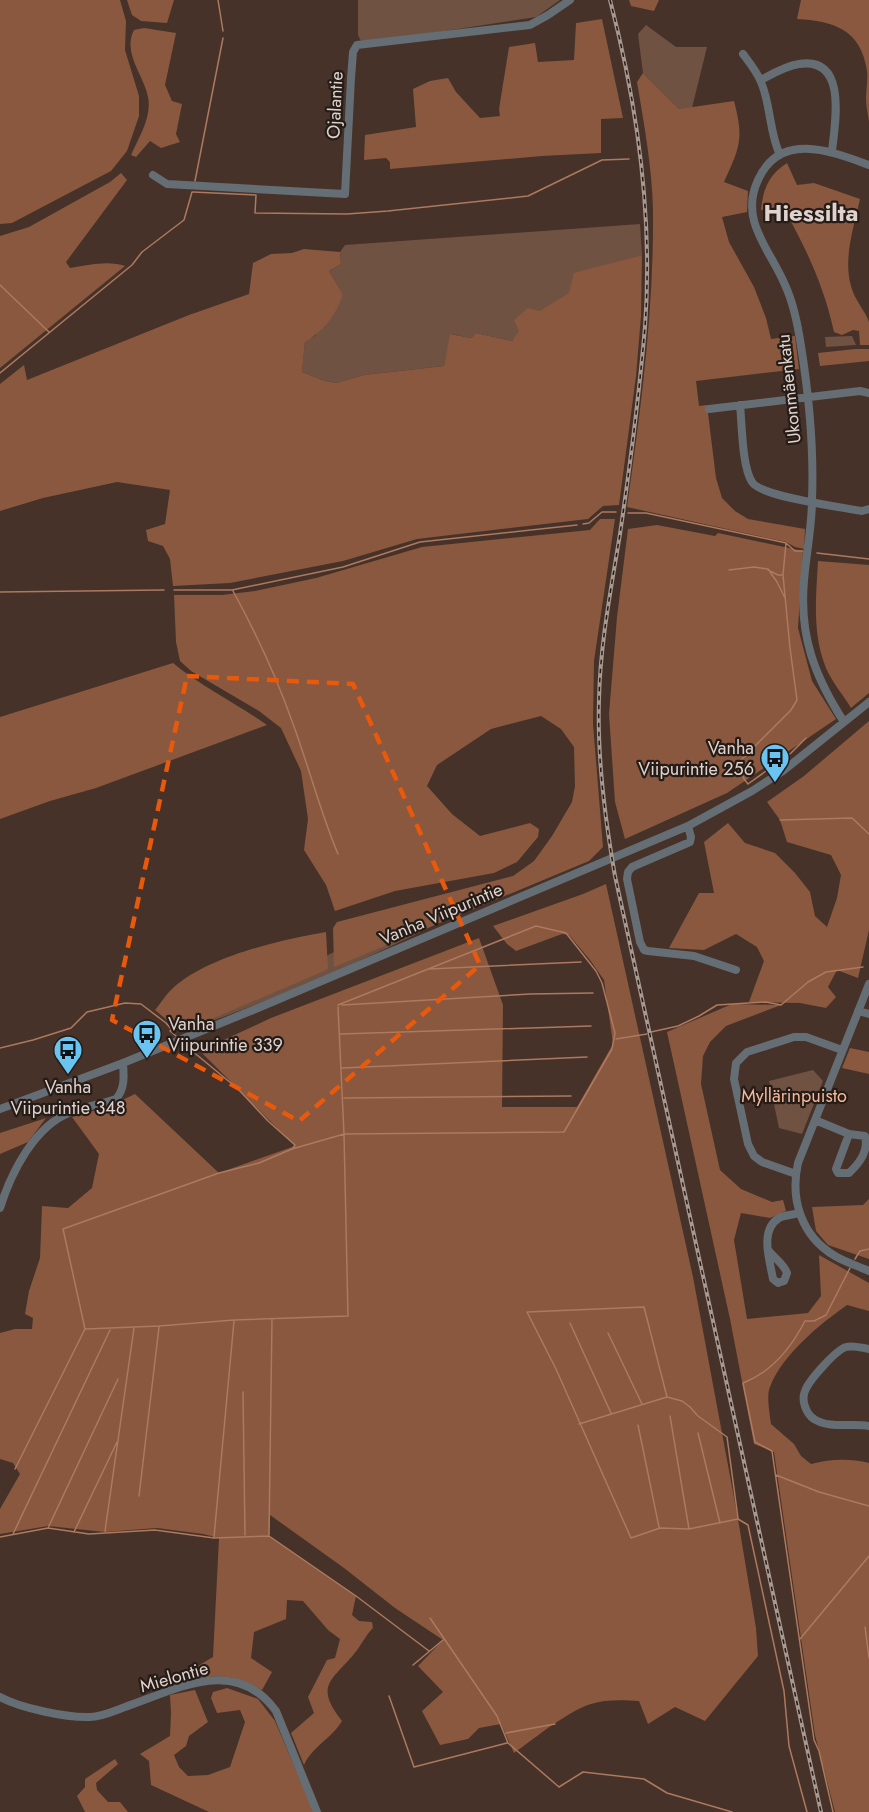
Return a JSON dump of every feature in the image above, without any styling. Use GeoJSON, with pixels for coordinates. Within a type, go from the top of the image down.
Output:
{"type":"FeatureCollection","features":[{"type":"Feature","properties":{"kind":"street","name":"Ojalantie"},"geometry":{"type":"LineString","coordinates":[[153,175],[167,184],[345,194],[353,52],[357,45],[530,25],[570,0]]}},
{"type":"Feature","properties":{"kind":"street"},"geometry":{"type":"LineString","coordinates":[[743,54],[760,80],[770,112],[774,142],[780,155],[805,148],[831,151],[869,165]]}},
{"type":"Feature","properties":{"kind":"street"},"geometry":{"type":"LineString","coordinates":[[760,80],[798,64],[811,63],[822,68],[828,74],[836,94],[831,151]]}},
{"type":"Feature","properties":{"kind":"street","name":"Ukonmäenkatu"},"geometry":{"type":"LineString","coordinates":[[780,155],[766,167],[758,179],[751,208],[755,228],[786,286],[802,348],[812,462],[812,501],[804,582],[805,628],[808,647],[824,690],[844,722]]}},
{"type":"Feature","properties":{"kind":"street"},"geometry":{"type":"LineString","coordinates":[[709,409],[860,391],[869,393]]}},
{"type":"Feature","properties":{"kind":"street"},"geometry":{"type":"LineString","coordinates":[[740,405],[747,469],[753,484],[768,493],[861,511],[869,509]]}},
{"type":"Feature","properties":{"kind":"street","name":"Vanha Viipurintie"},"geometry":{"type":"LineString","coordinates":[[0,1109],[123,1063],[258,1008],[688,826],[783,771],[869,702]]}},
{"type":"Feature","properties":{"kind":"street"},"geometry":{"type":"LineString","coordinates":[[688,826],[692,837],[690,842],[632,867],[628,872],[627,879],[640,942],[644,950],[694,956],[736,970]]}},
{"type":"Feature","properties":{"kind":"street"},"geometry":{"type":"LineString","coordinates":[[869,984],[815,1120],[796,1174],[795,1191],[798,1213],[816,1241],[836,1257],[869,1271]]}},
{"type":"Feature","properties":{"kind":"street"},"geometry":{"type":"LineString","coordinates":[[858,1011],[869,1014]]}},
{"type":"Feature","properties":{"kind":"street"},"geometry":{"type":"LineString","coordinates":[[796,1174],[762,1162],[754,1156],[748,1144],[734,1079],[736,1063],[747,1052],[794,1036],[806,1037],[842,1050]]}},
{"type":"Feature","properties":{"kind":"street"},"geometry":{"type":"LineString","coordinates":[[0,1208],[15,1173],[41,1132],[70,1112],[116,1099],[123,1087],[123,1063]]}},
{"type":"Feature","properties":{"kind":"street"},"geometry":{"type":"LineString","coordinates":[[815,1120],[849,1134],[865,1136],[868,1147],[866,1155],[849,1173],[838,1173],[837,1163],[849,1134]]}},
{"type":"Feature","properties":{"kind":"street"},"geometry":{"type":"LineString","coordinates":[[768,1250],[768,1234],[772,1225],[779,1218],[798,1213]]}},
{"type":"Feature","properties":{"kind":"street"},"geometry":{"type":"LineString","coordinates":[[869,1349],[845,1347],[838,1352],[810,1382],[805,1391],[804,1400],[807,1411],[816,1421],[830,1425],[869,1426]]}},
{"type":"Feature","properties":{"kind":"street","name":"Mielontie"},"geometry":{"type":"LineString","coordinates":[[0,1697],[48,1712],[90,1717],[187,1685],[219,1678],[236,1681],[266,1697],[276,1711],[317,1812]]}},
{"type":"Feature","properties":{"kind":"highlighted area"},"geometry":{"type":"Polygon","coordinates":[[[187,676],[353,684],[480,965],[299,1121],[112,1020],[187,676]]]}},
{"type":"Feature","properties":{"kind":"green space"},"geometry":{"type":"Polygon","coordinates":[[[358,0],[560,0],[536,17],[361,41],[358,35],[358,0]]]}},
{"type":"Feature","properties":{"kind":"green space"},"geometry":{"type":"Polygon","coordinates":[[[646,25],[676,47],[707,47],[692,108],[679,109],[643,73],[638,34],[646,25]]]}},
{"type":"Feature","properties":{"kind":"green space"},"geometry":{"type":"Polygon","coordinates":[[[640,224],[642,255],[599,267],[570,293],[539,311],[512,341],[476,333],[471,338],[451,334],[444,366],[364,375],[336,383],[302,372],[305,341],[315,336],[343,294],[329,271],[341,264],[340,252],[345,245],[640,224]]]}},
{"type":"Feature","properties":{"kind":"green space"},"geometry":{"type":"Polygon","coordinates":[[[852,336],[856,345],[826,347],[825,337],[852,336]]]}},
{"type":"Feature","properties":{"kind":"green space"},"geometry":{"type":"Polygon","coordinates":[[[436,924],[344,968],[251,1007],[187,1030],[183,1028],[348,945],[436,924]]]}},
{"type":"Feature","properties":{"kind":"green space","name":"Myllärinpuisto"},"geometry":{"type":"Polygon","coordinates":[[[813,1070],[823,1081],[802,1134],[779,1128],[769,1081],[813,1070]]]}},
{"type":"Feature","properties":{"kind":"shaded area"},"geometry":{"type":"Polygon","coordinates":[[[0,0],[120,0],[126,21],[125,50],[139,96],[139,116],[127,151],[111,171],[12,223],[0,224],[0,0]]]}},
{"type":"Feature","properties":{"kind":"shaded area"},"geometry":{"type":"Polygon","coordinates":[[[127,0],[174,0],[167,23],[141,21],[132,15],[127,0]]]}},
{"type":"Feature","properties":{"kind":"shaded area"},"geometry":{"type":"Polygon","coordinates":[[[629,0],[659,0],[654,11],[631,6],[629,0]]]}},
{"type":"Feature","properties":{"kind":"shaded area"},"geometry":{"type":"Polygon","coordinates":[[[801,0],[869,0],[869,122],[866,102],[867,71],[859,45],[843,30],[833,25],[797,19],[801,0]]]}},
{"type":"Feature","properties":{"kind":"shaded area"},"geometry":{"type":"Polygon","coordinates":[[[602,19],[623,118],[601,119],[601,153],[390,169],[390,162],[386,158],[364,160],[365,135],[416,127],[413,89],[430,81],[448,78],[456,92],[480,118],[500,116],[499,109],[509,47],[535,43],[538,62],[574,60],[576,23],[602,19]]]}},
{"type":"Feature","properties":{"kind":"shaded area"},"geometry":{"type":"Polygon","coordinates":[[[144,28],[176,33],[165,85],[172,101],[182,104],[176,134],[180,142],[161,148],[150,141],[136,157],[131,155],[144,127],[149,104],[146,89],[132,56],[131,39],[134,30],[144,28]]]}},
{"type":"Feature","properties":{"kind":"shaded area"},"geometry":{"type":"Polygon","coordinates":[[[643,73],[679,109],[734,101],[739,125],[739,143],[724,182],[748,191],[747,212],[722,217],[729,242],[754,287],[771,339],[795,336],[799,369],[696,381],[699,406],[707,405],[716,478],[722,498],[735,511],[748,519],[805,529],[804,549],[786,542],[627,507],[646,359],[653,247],[651,178],[637,82],[643,73]]]}},
{"type":"Feature","properties":{"kind":"shaded area"},"geometry":{"type":"Polygon","coordinates":[[[787,163],[797,185],[814,183],[860,199],[850,242],[848,265],[853,291],[869,322],[869,345],[860,345],[859,331],[853,330],[842,335],[834,332],[826,300],[785,207],[761,210],[763,196],[771,178],[787,163]]]}},
{"type":"Feature","properties":{"kind":"shaded area"},"geometry":{"type":"Polygon","coordinates":[[[121,173],[127,180],[66,262],[70,268],[105,263],[125,266],[0,368],[0,236],[29,227],[110,182],[121,173]]]}},
{"type":"Feature","properties":{"kind":"shaded area"},"geometry":{"type":"Polygon","coordinates":[[[304,249],[340,252],[341,264],[329,271],[343,294],[328,322],[305,342],[302,372],[336,383],[364,375],[444,366],[450,334],[471,338],[476,333],[512,341],[519,331],[514,320],[528,308],[539,311],[569,293],[574,273],[642,255],[641,316],[636,376],[619,505],[603,506],[588,519],[417,539],[343,561],[230,583],[173,586],[170,559],[163,546],[148,541],[146,530],[165,524],[170,490],[117,482],[43,498],[0,511],[0,384],[24,365],[27,380],[189,315],[249,294],[253,263],[271,254],[292,253],[304,249]]]}},
{"type":"Feature","properties":{"kind":"shaded area"},"geometry":{"type":"Polygon","coordinates":[[[869,349],[869,361],[820,366],[818,353],[869,349]]]}},
{"type":"Feature","properties":{"kind":"shaded area"},"geometry":{"type":"Polygon","coordinates":[[[600,519],[615,519],[594,661],[593,724],[603,847],[589,861],[334,967],[333,928],[337,922],[513,876],[534,861],[572,802],[575,786],[574,747],[561,729],[541,716],[491,729],[437,765],[427,786],[452,814],[480,836],[530,823],[539,829],[538,837],[517,862],[494,873],[395,891],[335,911],[326,885],[304,850],[308,819],[301,771],[281,728],[259,711],[191,671],[180,661],[176,642],[174,595],[222,595],[255,591],[316,578],[422,547],[590,530],[600,519]]]}},
{"type":"Feature","properties":{"kind":"shaded area"},"geometry":{"type":"Polygon","coordinates":[[[657,525],[715,536],[718,533],[803,551],[798,628],[812,681],[836,719],[727,793],[625,839],[615,802],[609,714],[617,617],[628,529],[657,525]]]}},
{"type":"Feature","properties":{"kind":"shaded area"},"geometry":{"type":"Polygon","coordinates":[[[818,561],[869,565],[869,693],[851,708],[828,673],[819,642],[816,615],[818,561]]]}},
{"type":"Feature","properties":{"kind":"shaded area"},"geometry":{"type":"Polygon","coordinates":[[[173,663],[267,725],[96,788],[0,819],[0,717],[173,663]]]}},
{"type":"Feature","properties":{"kind":"shaded area"},"geometry":{"type":"Polygon","coordinates":[[[869,721],[869,930],[858,978],[837,970],[828,987],[836,997],[826,1008],[800,1003],[749,1002],[764,961],[757,947],[736,934],[704,950],[669,948],[699,893],[714,893],[704,842],[728,823],[745,843],[775,853],[810,892],[815,916],[827,927],[837,898],[841,875],[831,855],[787,842],[780,820],[767,802],[804,776],[869,721]]]}},
{"type":"Feature","properties":{"kind":"shaded area"},"geometry":{"type":"Polygon","coordinates":[[[606,884],[693,1277],[738,1519],[756,1628],[758,1656],[705,1721],[675,1707],[648,1724],[639,1701],[597,1702],[572,1712],[514,1753],[501,1724],[479,1728],[468,1739],[440,1745],[422,1711],[443,1692],[418,1666],[443,1640],[395,1608],[270,1515],[269,1536],[356,1596],[352,1615],[359,1621],[372,1622],[373,1628],[329,1685],[329,1700],[342,1721],[304,1765],[291,1733],[314,1713],[308,1697],[327,1660],[335,1658],[340,1639],[328,1630],[303,1601],[287,1600],[286,1619],[254,1632],[251,1658],[272,1672],[262,1690],[229,1677],[193,1679],[191,1670],[213,1657],[219,1538],[157,1528],[105,1532],[48,1526],[0,1534],[0,1509],[20,1474],[13,1463],[0,1459],[0,1333],[15,1329],[32,1329],[33,1318],[25,1314],[29,1291],[40,1258],[42,1206],[68,1208],[92,1188],[99,1154],[72,1117],[110,1106],[135,1094],[219,1173],[295,1146],[200,1051],[271,1018],[479,938],[503,1005],[502,1107],[577,1107],[613,1044],[604,980],[569,935],[562,934],[516,951],[507,944],[493,926],[606,884]]]}},
{"type":"Feature","properties":{"kind":"shaded area"},"geometry":{"type":"Polygon","coordinates":[[[326,932],[328,969],[181,1032],[155,1010],[173,988],[188,977],[225,958],[267,945],[326,932]]]}},
{"type":"Feature","properties":{"kind":"shaded area"},"geometry":{"type":"Polygon","coordinates":[[[732,1004],[781,1005],[726,1026],[710,1042],[703,1056],[701,1084],[720,1170],[741,1189],[772,1202],[783,1200],[786,1211],[770,1218],[741,1213],[734,1240],[747,1319],[808,1313],[821,1296],[819,1255],[869,1283],[869,1311],[847,1305],[825,1321],[783,1363],[770,1387],[768,1400],[771,1424],[794,1444],[801,1456],[811,1464],[840,1460],[869,1463],[869,1812],[835,1812],[815,1735],[774,1452],[754,1444],[730,1319],[667,1032],[732,1004]]]}},
{"type":"Feature","properties":{"kind":"shaded area"},"geometry":{"type":"Polygon","coordinates":[[[850,1048],[869,1052],[869,1074],[842,1068],[850,1048]]]}},
{"type":"Feature","properties":{"kind":"shaded area"},"geometry":{"type":"Polygon","coordinates":[[[46,1118],[28,1142],[0,1154],[0,1133],[46,1118]]]}},
{"type":"Feature","properties":{"kind":"shaded area"},"geometry":{"type":"Polygon","coordinates":[[[869,1199],[869,1259],[828,1245],[816,1231],[812,1207],[863,1205],[869,1199]]]}},
{"type":"Feature","properties":{"kind":"shaded area"},"geometry":{"type":"Polygon","coordinates":[[[227,1688],[258,1699],[275,1721],[314,1812],[209,1812],[151,1785],[149,1761],[140,1754],[170,1736],[170,1695],[195,1690],[208,1722],[189,1736],[186,1746],[174,1755],[179,1767],[188,1776],[208,1775],[230,1767],[245,1722],[240,1710],[217,1713],[211,1698],[213,1692],[227,1688]]]}},
{"type":"Feature","properties":{"kind":"shaded area"},"geometry":{"type":"Polygon","coordinates":[[[115,1759],[118,1764],[96,1783],[97,1790],[108,1802],[120,1802],[128,1812],[85,1812],[77,1796],[85,1787],[85,1779],[115,1759]]]}},
{"type":"Feature","properties":{"kind":"waterway"},"geometry":{"type":"LineString","coordinates":[[218,0],[223,31]]}},
{"type":"Feature","properties":{"kind":"waterway"},"geometry":{"type":"LineString","coordinates":[[195,181],[223,38]]}},
{"type":"Feature","properties":{"kind":"waterway"},"geometry":{"type":"LineString","coordinates":[[193,192],[256,195],[255,213],[347,214],[388,211],[528,196],[602,160],[629,159]]}},
{"type":"Feature","properties":{"kind":"waterway"},"geometry":{"type":"LineString","coordinates":[[0,373],[132,265],[142,252],[184,220],[192,192]]}},
{"type":"Feature","properties":{"kind":"waterway"},"geometry":{"type":"LineString","coordinates":[[0,285],[49,332]]}},
{"type":"Feature","properties":{"kind":"waterway"},"geometry":{"type":"LineString","coordinates":[[583,524],[589,523],[602,512],[616,512]]}},
{"type":"Feature","properties":{"kind":"waterway"},"geometry":{"type":"LineString","coordinates":[[628,513],[646,513],[786,543],[795,551],[803,551]]}},
{"type":"Feature","properties":{"kind":"waterway"},"geometry":{"type":"LineString","coordinates":[[174,590],[232,590],[343,567],[420,542],[577,525]]}},
{"type":"Feature","properties":{"kind":"waterway"},"geometry":{"type":"LineString","coordinates":[[786,543],[783,575],[797,700],[791,710],[739,762],[744,779],[748,784],[791,753],[806,738]]}},
{"type":"Feature","properties":{"kind":"waterway"},"geometry":{"type":"LineString","coordinates":[[817,553],[869,559]]}},
{"type":"Feature","properties":{"kind":"waterway"},"geometry":{"type":"LineString","coordinates":[[729,570],[754,567],[768,569],[785,598]]}},
{"type":"Feature","properties":{"kind":"waterway"},"geometry":{"type":"LineString","coordinates":[[768,570],[783,575]]}},
{"type":"Feature","properties":{"kind":"waterway"},"geometry":{"type":"LineString","coordinates":[[0,592],[164,590]]}},
{"type":"Feature","properties":{"kind":"waterway"},"geometry":{"type":"LineString","coordinates":[[233,591],[258,639],[280,690],[338,854]]}},
{"type":"Feature","properties":{"kind":"waterway"},"geometry":{"type":"LineString","coordinates":[[780,820],[852,818],[869,834]]}},
{"type":"Feature","properties":{"kind":"waterway"},"geometry":{"type":"LineString","coordinates":[[15,1469],[85,1329],[63,1229],[219,1173],[259,1163],[292,1149],[344,1134],[564,1132],[612,1049],[615,1033],[602,983],[596,971],[566,933],[536,926],[338,1005]]}},
{"type":"Feature","properties":{"kind":"waterway"},"geometry":{"type":"LineString","coordinates":[[429,969],[581,962]]}},
{"type":"Feature","properties":{"kind":"waterway"},"geometry":{"type":"LineString","coordinates":[[651,1032],[678,1026],[717,1005],[766,1002],[781,1005],[808,982],[826,972],[863,967]]}},
{"type":"Feature","properties":{"kind":"waterway"},"geometry":{"type":"LineString","coordinates":[[342,1005],[530,994],[593,993]]}},
{"type":"Feature","properties":{"kind":"waterway"},"geometry":{"type":"LineString","coordinates":[[0,1048],[71,1028],[87,1012],[125,1003],[141,1004],[166,1023],[176,1036]]}},
{"type":"Feature","properties":{"kind":"waterway"},"geometry":{"type":"LineString","coordinates":[[86,1329],[348,1316],[344,1134],[338,1007]]}},
{"type":"Feature","properties":{"kind":"waterway"},"geometry":{"type":"LineString","coordinates":[[340,1034],[591,1026]]}},
{"type":"Feature","properties":{"kind":"waterway"},"geometry":{"type":"LineString","coordinates":[[616,1039],[647,1034]]}},
{"type":"Feature","properties":{"kind":"waterway"},"geometry":{"type":"LineString","coordinates":[[191,1050],[238,1089],[268,1121],[295,1145],[293,1148]]}},
{"type":"Feature","properties":{"kind":"waterway"},"geometry":{"type":"LineString","coordinates":[[342,1068],[587,1057]]}},
{"type":"Feature","properties":{"kind":"waterway"},"geometry":{"type":"LineString","coordinates":[[344,1098],[571,1096]]}},
{"type":"Feature","properties":{"kind":"waterway"},"geometry":{"type":"LineString","coordinates":[[855,1259],[860,1251],[869,1249]]}},
{"type":"Feature","properties":{"kind":"waterway"},"geometry":{"type":"LineString","coordinates":[[833,1812],[819,1751],[814,1740],[772,1451],[755,1442],[743,1383],[772,1366],[793,1341],[805,1321],[814,1321],[826,1315],[850,1268]]}},
{"type":"Feature","properties":{"kind":"waterway"},"geometry":{"type":"LineString","coordinates":[[667,1397],[644,1307],[527,1312],[556,1369],[631,1538],[660,1528],[689,1529],[738,1519],[748,1525],[784,1691],[789,1746],[807,1812]]}},
{"type":"Feature","properties":{"kind":"waterway"},"geometry":{"type":"LineString","coordinates":[[269,1535],[272,1319]]}},
{"type":"Feature","properties":{"kind":"waterway"},"geometry":{"type":"LineString","coordinates":[[214,1537],[234,1321]]}},
{"type":"Feature","properties":{"kind":"waterway"},"geometry":{"type":"LineString","coordinates":[[570,1323],[611,1413]]}},
{"type":"Feature","properties":{"kind":"waterway"},"geometry":{"type":"LineString","coordinates":[[139,1496],[159,1327]]}},
{"type":"Feature","properties":{"kind":"waterway"},"geometry":{"type":"LineString","coordinates":[[105,1531],[134,1328]]}},
{"type":"Feature","properties":{"kind":"waterway"},"geometry":{"type":"LineString","coordinates":[[13,1534],[110,1330]]}},
{"type":"Feature","properties":{"kind":"waterway"},"geometry":{"type":"LineString","coordinates":[[608,1333],[642,1404]]}},
{"type":"Feature","properties":{"kind":"waterway"},"geometry":{"type":"LineString","coordinates":[[48,1528],[118,1379]]}},
{"type":"Feature","properties":{"kind":"waterway"},"geometry":{"type":"LineString","coordinates":[[243,1392],[245,1535]]}},
{"type":"Feature","properties":{"kind":"waterway"},"geometry":{"type":"LineString","coordinates":[[579,1424],[667,1397],[682,1401],[727,1437],[738,1518]]}},
{"type":"Feature","properties":{"kind":"waterway"},"geometry":{"type":"LineString","coordinates":[[670,1416],[689,1529]]}},
{"type":"Feature","properties":{"kind":"waterway"},"geometry":{"type":"LineString","coordinates":[[638,1425],[659,1527]]}},
{"type":"Feature","properties":{"kind":"waterway"},"geometry":{"type":"LineString","coordinates":[[698,1433],[720,1523]]}},
{"type":"Feature","properties":{"kind":"waterway"},"geometry":{"type":"LineString","coordinates":[[74,1532],[117,1442]]}},
{"type":"Feature","properties":{"kind":"waterway"},"geometry":{"type":"LineString","coordinates":[[776,1475],[819,1492],[869,1506]]}},
{"type":"Feature","properties":{"kind":"waterway"},"geometry":{"type":"LineString","coordinates":[[0,1537],[48,1528],[89,1534],[155,1530],[214,1538],[269,1536],[356,1596],[429,1651]]}},
{"type":"Feature","properties":{"kind":"waterway"},"geometry":{"type":"LineString","coordinates":[[800,1639],[869,1556]]}},
{"type":"Feature","properties":{"kind":"waterway"},"geometry":{"type":"LineString","coordinates":[[430,1618],[497,1716],[508,1743],[559,1787],[583,1772],[644,1779],[667,1793],[732,1812]]}},
{"type":"Feature","properties":{"kind":"waterway"},"geometry":{"type":"LineString","coordinates":[[865,1627],[869,1658]]}},
{"type":"Feature","properties":{"kind":"waterway"},"geometry":{"type":"LineString","coordinates":[[413,1665],[443,1640]]}},
{"type":"Feature","properties":{"kind":"waterway"},"geometry":{"type":"LineString","coordinates":[[389,1696],[414,1767],[507,1743]]}},
{"type":"Feature","properties":{"kind":"waterway"},"geometry":{"type":"LineString","coordinates":[[506,1733],[555,1724]]}},
{"type":"Feature","properties":{"kind":"railway"},"geometry":{"type":"LineString","coordinates":[[610,0],[628,81],[641,162],[645,203],[647,286],[634,431],[601,659],[599,722],[605,811],[615,876],[821,1812]]}},
{"type":"Feature","properties":{"kind":"place","name":"Vanha Viipurintie 256"},"geometry":{"type":"Point","coordinates":[775,784]}},
{"type":"Feature","properties":{"kind":"place","name":"Vanha Viipurintie 339"},"geometry":{"type":"Point","coordinates":[147,1060]}},
{"type":"Feature","properties":{"kind":"place","name":"Vanha Viipurintie 348"},"geometry":{"type":"Point","coordinates":[68,1076]}},
{"type":"Feature","properties":{"kind":"district","name":"Hiessilta"},"geometry":{"type":"Point","coordinates":[811,212]}}]}
